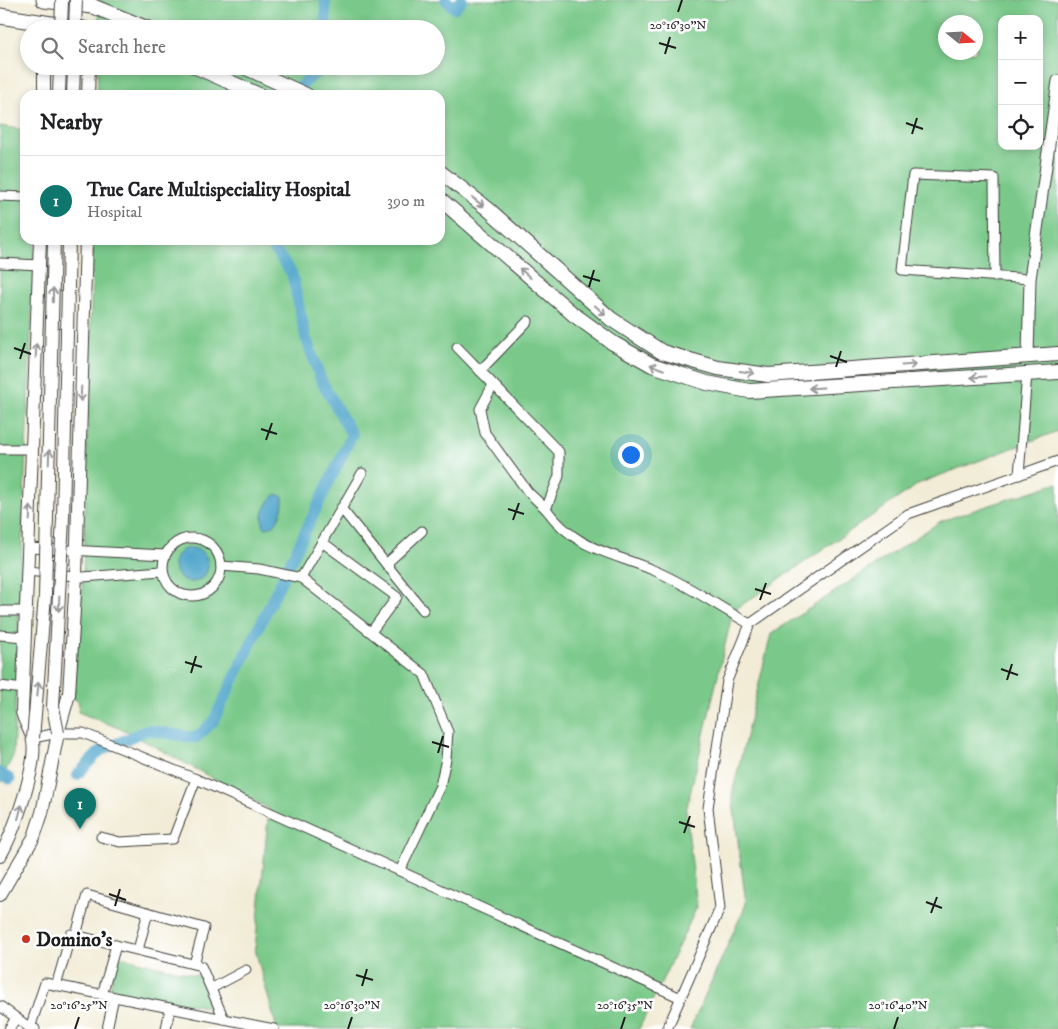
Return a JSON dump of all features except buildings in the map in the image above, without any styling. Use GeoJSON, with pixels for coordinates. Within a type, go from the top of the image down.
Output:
{"type":"FeatureCollection","features":[{"type":"Feature","properties":{"kind":"highway"},"geometry":{"type":"LineString","coordinates":[[45,20],[45,0],[92,3],[90,20]]}},
{"type":"Feature","properties":{"kind":"highway"},"geometry":{"type":"LineString","coordinates":[[0,16],[20,20]]}},
{"type":"Feature","properties":{"kind":"main road"},"geometry":{"type":"LineString","coordinates":[[61,20],[62,0]]}},
{"type":"Feature","properties":{"kind":"main road"},"geometry":{"type":"LineString","coordinates":[[75,20],[76,0]]}},
{"type":"Feature","properties":{"kind":"main road"},"geometry":{"type":"LineString","coordinates":[[92,3],[129,20]]}},
{"type":"Feature","properties":{"kind":"main road"},"geometry":{"type":"LineString","coordinates":[[44,75],[44,90]]}},
{"type":"Feature","properties":{"kind":"main road"},"geometry":{"type":"LineString","coordinates":[[58,90],[59,75]]}},
{"type":"Feature","properties":{"kind":"main road"},"geometry":{"type":"LineString","coordinates":[[73,90],[74,75]]}},
{"type":"Feature","properties":{"kind":"main road"},"geometry":{"type":"LineString","coordinates":[[88,90],[89,75]]}},
{"type":"Feature","properties":{"kind":"main road"},"geometry":{"type":"LineString","coordinates":[[214,75],[247,90]]}},
{"type":"Feature","properties":{"kind":"main road"},"geometry":{"type":"LineString","coordinates":[[263,75],[295,90]]}},
{"type":"Feature","properties":{"kind":"main road"},"geometry":{"type":"LineString","coordinates":[[445,176],[488,210],[611,319],[662,352],[718,368],[768,375],[1058,354]]}},
{"type":"Feature","properties":{"kind":"main road"},"geometry":{"type":"LineString","coordinates":[[445,203],[573,314],[613,343],[652,365],[707,383],[749,391],[1058,372]]}},
{"type":"Feature","properties":{"kind":"main road"},"geometry":{"type":"LineString","coordinates":[[33,738],[24,718],[23,689],[40,245]]}},
{"type":"Feature","properties":{"kind":"main road"},"geometry":{"type":"LineString","coordinates":[[0,856],[9,841],[20,812],[30,766],[33,738],[44,596],[54,245]]}},
{"type":"Feature","properties":{"kind":"main road"},"geometry":{"type":"LineString","coordinates":[[58,733],[52,707],[63,519],[69,245]]}},
{"type":"Feature","properties":{"kind":"main road"},"geometry":{"type":"LineString","coordinates":[[0,895],[34,837],[46,796],[58,733],[72,676],[86,245]]}},
{"type":"Feature","properties":{"kind":"street"},"geometry":{"type":"LineString","coordinates":[[1028,356],[1030,279],[1058,81]]}},
{"type":"Feature","properties":{"kind":"street"},"geometry":{"type":"LineString","coordinates":[[994,277],[994,178],[913,175],[902,270],[994,277],[1030,279]]}},
{"type":"Feature","properties":{"kind":"street"},"geometry":{"type":"LineString","coordinates":[[0,196],[20,197]]}},
{"type":"Feature","properties":{"kind":"street"},"geometry":{"type":"LineString","coordinates":[[0,263],[40,266]]}},
{"type":"Feature","properties":{"kind":"street"},"geometry":{"type":"LineString","coordinates":[[480,371],[528,321]]}},
{"type":"Feature","properties":{"kind":"street"},"geometry":{"type":"LineString","coordinates":[[457,347],[559,452],[559,476],[546,509]]}},
{"type":"Feature","properties":{"kind":"street"},"geometry":{"type":"LineString","coordinates":[[1019,475],[1027,373]]}},
{"type":"Feature","properties":{"kind":"street"},"geometry":{"type":"LineString","coordinates":[[493,385],[480,409],[486,432],[528,492],[546,509],[559,527],[595,550],[654,571],[750,624]]}},
{"type":"Feature","properties":{"kind":"street"},"geometry":{"type":"LineString","coordinates":[[0,449],[32,450]]}},
{"type":"Feature","properties":{"kind":"street"},"geometry":{"type":"LineString","coordinates":[[667,1029],[720,908],[708,808],[727,681],[750,624],[908,514],[1058,461]]}},
{"type":"Feature","properties":{"kind":"street"},"geometry":{"type":"LineString","coordinates":[[301,578],[362,473]]}},
{"type":"Feature","properties":{"kind":"street"},"geometry":{"type":"LineString","coordinates":[[341,508],[423,610]]}},
{"type":"Feature","properties":{"kind":"street"},"geometry":{"type":"LineString","coordinates":[[386,564],[422,531]]}},
{"type":"Feature","properties":{"kind":"street"},"geometry":{"type":"LineString","coordinates":[[200,538],[215,548],[221,566],[216,584],[209,591],[200,595],[190,596],[172,588],[162,571],[165,555],[173,544],[181,539],[200,538]]}},
{"type":"Feature","properties":{"kind":"street"},"geometry":{"type":"LineString","coordinates":[[322,542],[397,597]]}},
{"type":"Feature","properties":{"kind":"street"},"geometry":{"type":"LineString","coordinates":[[29,548],[76,552],[165,555]]}},
{"type":"Feature","properties":{"kind":"street"},"geometry":{"type":"LineString","coordinates":[[221,566],[259,570],[301,578],[424,674],[448,732],[446,759],[440,786],[400,871]]}},
{"type":"Feature","properties":{"kind":"street"},"geometry":{"type":"LineString","coordinates":[[28,571],[76,576],[162,571]]}},
{"type":"Feature","properties":{"kind":"street"},"geometry":{"type":"LineString","coordinates":[[371,632],[405,588]]}},
{"type":"Feature","properties":{"kind":"street"},"geometry":{"type":"LineString","coordinates":[[0,611],[27,611]]}},
{"type":"Feature","properties":{"kind":"street"},"geometry":{"type":"LineString","coordinates":[[0,635],[25,637]]}},
{"type":"Feature","properties":{"kind":"street"},"geometry":{"type":"LineString","coordinates":[[0,686],[23,689]]}},
{"type":"Feature","properties":{"kind":"street"},"geometry":{"type":"LineString","coordinates":[[33,738],[58,733],[84,733],[196,779],[680,998]]}},
{"type":"Feature","properties":{"kind":"street"},"geometry":{"type":"LineString","coordinates":[[101,837],[120,842],[173,839],[196,779]]}},
{"type":"Feature","properties":{"kind":"street"},"geometry":{"type":"LineString","coordinates":[[76,935],[87,895],[204,928],[194,964]]}},
{"type":"Feature","properties":{"kind":"street"},"geometry":{"type":"LineString","coordinates":[[138,950],[148,912]]}},
{"type":"Feature","properties":{"kind":"street"},"geometry":{"type":"LineString","coordinates":[[56,986],[71,934],[76,935],[201,966],[226,1023]]}},
{"type":"Feature","properties":{"kind":"street"},"geometry":{"type":"LineString","coordinates":[[102,995],[116,945]]}},
{"type":"Feature","properties":{"kind":"street"},"geometry":{"type":"LineString","coordinates":[[212,988],[246,970]]}},
{"type":"Feature","properties":{"kind":"street"},"geometry":{"type":"LineString","coordinates":[[0,1006],[33,1028],[45,983],[170,1008],[226,1023],[274,1029]]}},
{"type":"Feature","properties":{"kind":"street"},"geometry":{"type":"LineString","coordinates":[[107,1029],[114,997]]}},
{"type":"Feature","properties":{"kind":"street"},"geometry":{"type":"LineString","coordinates":[[166,1029],[170,1008]]}},
{"type":"Feature","properties":{"kind":"street"},"geometry":{"type":"LineString","coordinates":[[9,1029],[16,1018]]}},
{"type":"Feature","properties":{"kind":"green space"},"geometry":{"type":"Polygon","coordinates":[[[99,0],[1058,0],[1058,431],[920,483],[733,611],[686,811],[697,907],[639,1029],[277,1029],[255,949],[269,809],[126,731],[78,712],[79,702],[73,698],[83,577],[93,245],[445,245],[445,90],[97,90],[98,75],[445,75],[445,20],[99,20],[99,0]]]}},
{"type":"Feature","properties":{"kind":"green space"},"geometry":{"type":"Polygon","coordinates":[[[0,126],[20,129],[20,245],[35,245],[13,756],[0,783],[0,126]]]}},
{"type":"Feature","properties":{"kind":"green space"},"geometry":{"type":"Polygon","coordinates":[[[1058,483],[1058,1029],[690,1029],[746,904],[732,794],[771,634],[941,521],[1058,483]]]}},
{"type":"Feature","properties":{"kind":"green space"},"geometry":{"type":"Polygon","coordinates":[[[117,956],[199,976],[211,1008],[110,990],[117,956]]]}},
{"type":"Feature","properties":{"kind":"water"},"geometry":{"type":"Polygon","coordinates":[[[277,494],[283,497],[280,516],[271,527],[264,527],[265,509],[270,500],[277,494]]]}},
{"type":"Feature","properties":{"kind":"water"},"geometry":{"type":"Polygon","coordinates":[[[191,548],[198,549],[203,553],[207,558],[207,572],[203,577],[198,581],[191,582],[184,581],[179,577],[175,572],[174,565],[175,558],[179,553],[184,549],[191,548]]]}},
{"type":"Feature","properties":{"kind":"waterway"},"geometry":{"type":"LineString","coordinates":[[325,0],[326,20]]}},
{"type":"Feature","properties":{"kind":"waterway"},"geometry":{"type":"LineString","coordinates":[[446,0],[454,8],[462,0]]}},
{"type":"Feature","properties":{"kind":"waterway"},"geometry":{"type":"LineString","coordinates":[[296,90],[313,75]]}},
{"type":"Feature","properties":{"kind":"waterway"},"geometry":{"type":"LineString","coordinates":[[77,775],[100,751],[147,730],[196,738],[213,722],[352,435],[321,380],[306,338],[292,274],[272,245]]}},
{"type":"Feature","properties":{"kind":"waterway"},"geometry":{"type":"LineString","coordinates":[[0,773],[10,779]]}},
{"type":"Feature","properties":{"kind":"place","name":"True Care Multispeciality Hospital"},"geometry":{"type":"Point","coordinates":[80,829]}},
{"type":"Feature","properties":{"kind":"place","name":"Domino's"},"geometry":{"type":"Point","coordinates":[26,939]}}]}
